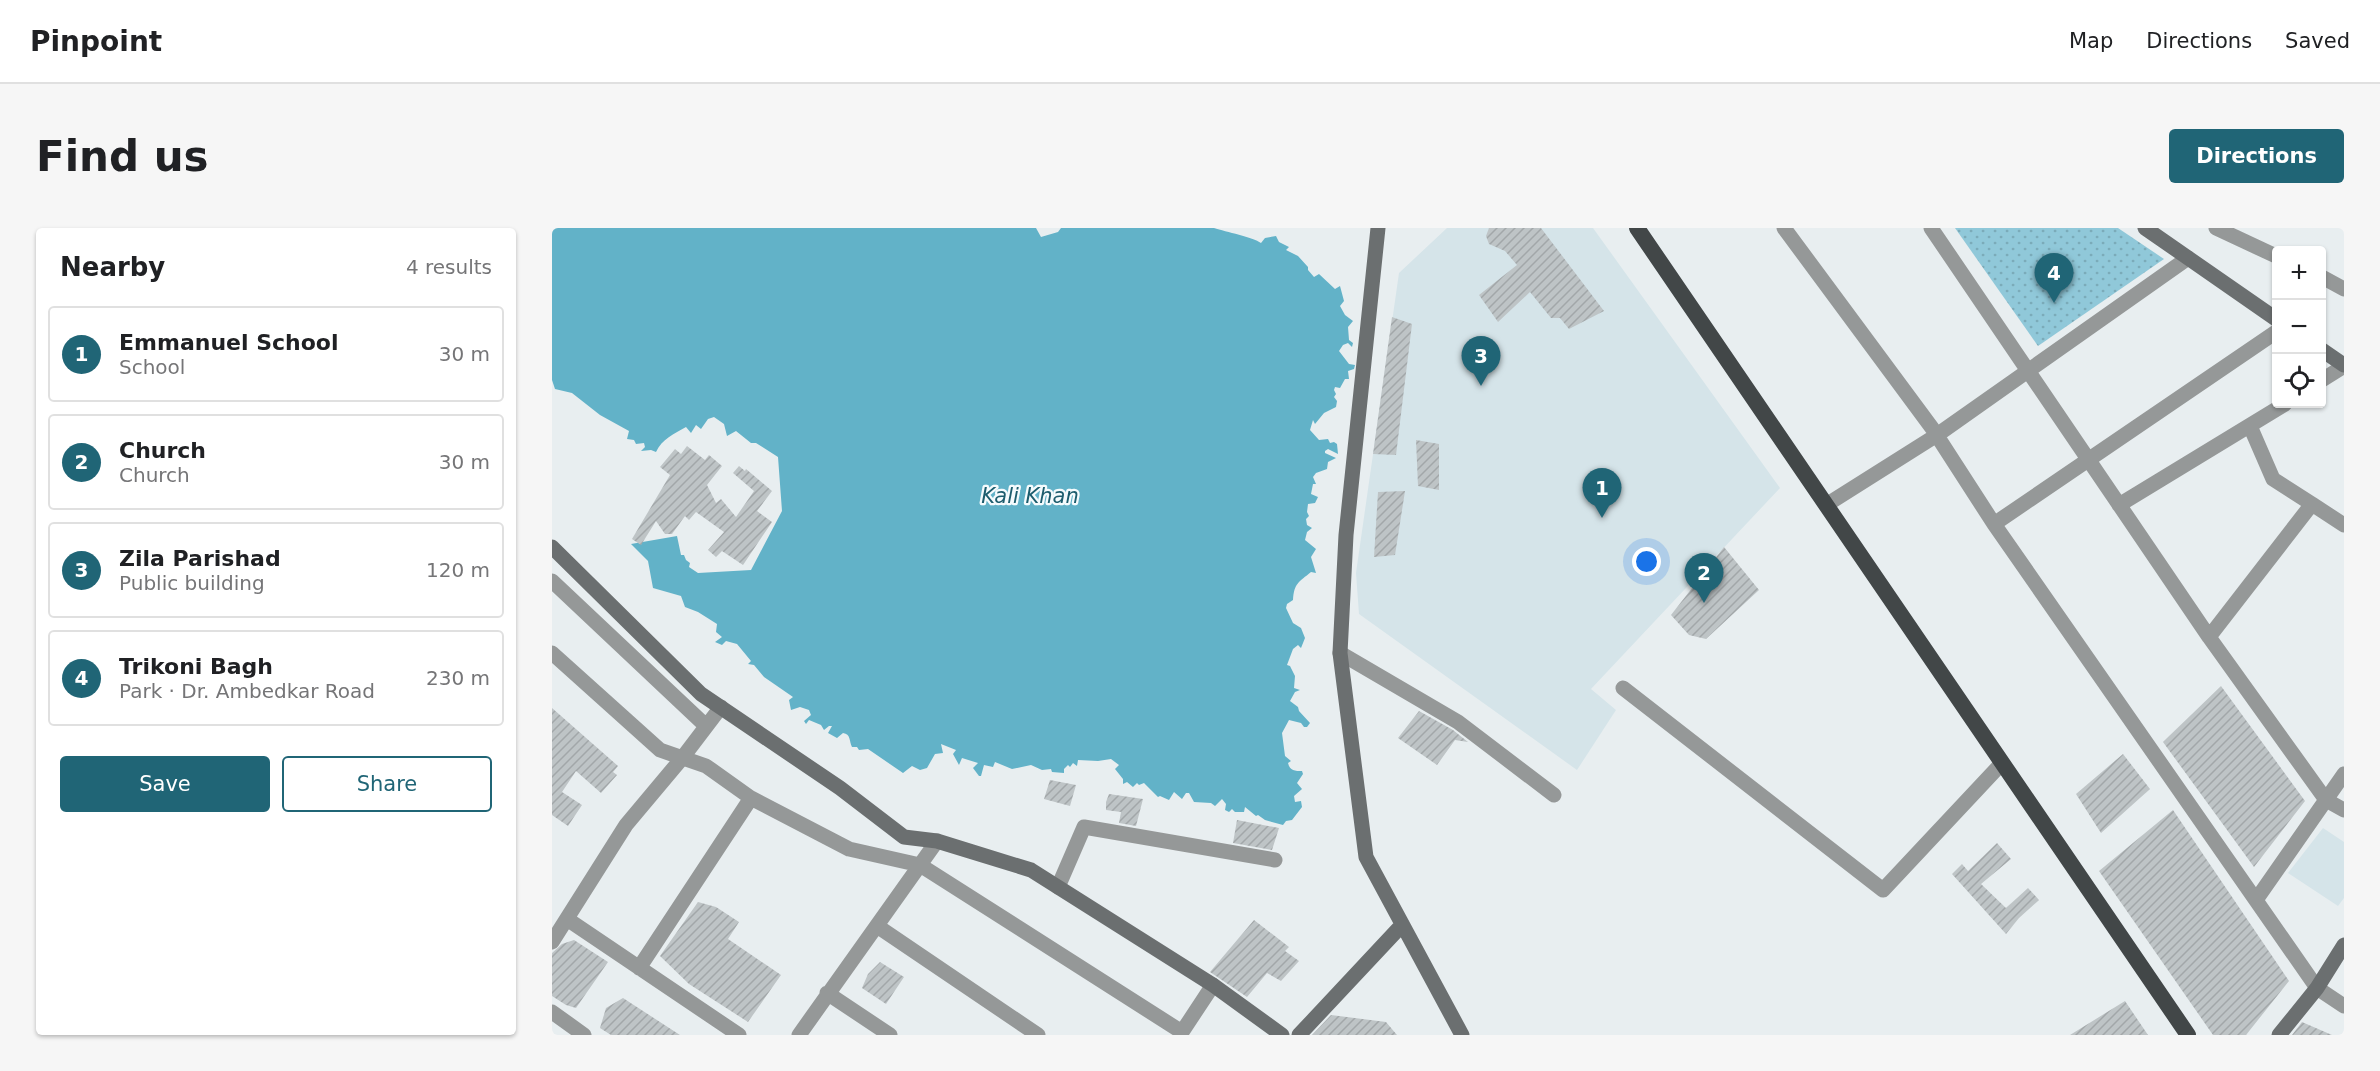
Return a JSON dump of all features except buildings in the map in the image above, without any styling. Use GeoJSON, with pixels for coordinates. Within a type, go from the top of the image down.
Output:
{"type":"FeatureCollection","features":[{"type":"Feature","properties":{"kind":"highway"},"geometry":{"type":"LineString","coordinates":[[1637,228],[2188,1035]]}},
{"type":"Feature","properties":{"kind":"main road"},"geometry":{"type":"LineString","coordinates":[[1378,228],[1346,535],[1340,653],[1366,857],[1462,1035]]}},
{"type":"Feature","properties":{"kind":"main road"},"geometry":{"type":"LineString","coordinates":[[2145,228],[2272,316]]}},
{"type":"Feature","properties":{"kind":"main road"},"geometry":{"type":"LineString","coordinates":[[2326,353],[2344,366]]}},
{"type":"Feature","properties":{"kind":"main road"},"geometry":{"type":"LineString","coordinates":[[552,548],[700,694],[840,788],[904,837],[937,841],[1031,870],[1213,985],[1282,1035]]}},
{"type":"Feature","properties":{"kind":"main road"},"geometry":{"type":"LineString","coordinates":[[1299,1035],[1402,925]]}},
{"type":"Feature","properties":{"kind":"main road"},"geometry":{"type":"LineString","coordinates":[[2279,1035],[2317,988],[2344,945]]}},
{"type":"Feature","properties":{"kind":"street"},"geometry":{"type":"LineString","coordinates":[[1784,228],[1936,435],[1994,524],[2317,988],[2344,1006]]}},
{"type":"Feature","properties":{"kind":"street"},"geometry":{"type":"LineString","coordinates":[[1931,228],[2209,637],[2326,800],[2344,810]]}},
{"type":"Feature","properties":{"kind":"street"},"geometry":{"type":"LineString","coordinates":[[2216,228],[2272,254]]}},
{"type":"Feature","properties":{"kind":"street"},"geometry":{"type":"LineString","coordinates":[[1826,506],[1936,435],[2188,258]]}},
{"type":"Feature","properties":{"kind":"street"},"geometry":{"type":"LineString","coordinates":[[2326,279],[2344,289]]}},
{"type":"Feature","properties":{"kind":"street"},"geometry":{"type":"LineString","coordinates":[[1994,524],[2272,335]]}},
{"type":"Feature","properties":{"kind":"street"},"geometry":{"type":"LineString","coordinates":[[2326,377],[2344,366]]}},
{"type":"Feature","properties":{"kind":"street"},"geometry":{"type":"LineString","coordinates":[[2119,505],[2279,408]]}},
{"type":"Feature","properties":{"kind":"street"},"geometry":{"type":"LineString","coordinates":[[2250,426],[2273,479],[2344,525]]}},
{"type":"Feature","properties":{"kind":"street"},"geometry":{"type":"LineString","coordinates":[[2209,637],[2312,504]]}},
{"type":"Feature","properties":{"kind":"street"},"geometry":{"type":"LineString","coordinates":[[573,568],[553,585],[706,726]]}},
{"type":"Feature","properties":{"kind":"street"},"geometry":{"type":"LineString","coordinates":[[552,653],[660,750],[705,766],[751,798],[849,849],[920,865],[1181,1034],[1213,985]]}},
{"type":"Feature","properties":{"kind":"street"},"geometry":{"type":"LineString","coordinates":[[1340,653],[1458,722],[1554,795]]}},
{"type":"Feature","properties":{"kind":"street"},"geometry":{"type":"LineString","coordinates":[[1623,688],[1883,890],[2002,763]]}},
{"type":"Feature","properties":{"kind":"street"},"geometry":{"type":"LineString","coordinates":[[552,942],[626,825],[683,757],[720,707]]}},
{"type":"Feature","properties":{"kind":"street"},"geometry":{"type":"LineString","coordinates":[[2256,900],[2344,774]]}},
{"type":"Feature","properties":{"kind":"street"},"geometry":{"type":"LineString","coordinates":[[639,968],[751,798]]}},
{"type":"Feature","properties":{"kind":"street"},"geometry":{"type":"LineString","coordinates":[[1058,887],[1084,827],[1275,860]]}},
{"type":"Feature","properties":{"kind":"street"},"geometry":{"type":"LineString","coordinates":[[799,1035],[937,841]]}},
{"type":"Feature","properties":{"kind":"street"},"geometry":{"type":"LineString","coordinates":[[567,919],[739,1035]]}},
{"type":"Feature","properties":{"kind":"street"},"geometry":{"type":"LineString","coordinates":[[877,926],[1038,1035]]}},
{"type":"Feature","properties":{"kind":"street"},"geometry":{"type":"LineString","coordinates":[[827,993],[890,1035]]}},
{"type":"Feature","properties":{"kind":"street"},"geometry":{"type":"LineString","coordinates":[[552,1012],[584,1035]]}},
{"type":"Feature","properties":{"kind":"shaded area"},"geometry":{"type":"Polygon","coordinates":[[[1447,228],[1593,228],[1780,488],[1591,689],[1616,710],[1577,770],[1359,614],[1356,573],[1399,273],[1447,228]]]}},
{"type":"Feature","properties":{"kind":"shaded area"},"geometry":{"type":"Polygon","coordinates":[[[1955,228],[2118,228],[2164,259],[2038,346],[1955,228]]]}},
{"type":"Feature","properties":{"kind":"shaded area"},"geometry":{"type":"Polygon","coordinates":[[[2323,828],[2344,842],[2344,898],[2338,906],[2288,873],[2323,828]]]}},
{"type":"Feature","properties":{"kind":"water","name":"Kali Khan"},"geometry":{"type":"Polygon","coordinates":[[[552,228],[1036,228],[1041,237],[1058,232],[1061,228],[1214,228],[1261,243],[1265,238],[1276,236],[1279,242],[1289,247],[1286,250],[1298,256],[1314,277],[1319,274],[1335,289],[1340,286],[1344,301],[1340,306],[1345,315],[1353,321],[1348,327],[1349,340],[1353,343],[1352,347],[1348,343],[1343,345],[1339,351],[1349,364],[1355,365],[1354,369],[1348,371],[1349,379],[1345,379],[1340,388],[1335,387],[1336,407],[1324,413],[1315,424],[1313,420],[1310,430],[1319,440],[1328,439],[1330,443],[1337,444],[1338,454],[1328,449],[1325,451],[1336,458],[1328,462],[1327,469],[1316,473],[1313,477],[1316,484],[1313,484],[1311,494],[1318,497],[1315,503],[1308,504],[1307,525],[1312,528],[1307,532],[1305,540],[1316,549],[1311,557],[1316,573],[1311,572],[1298,583],[1293,600],[1287,604],[1286,608],[1293,623],[1301,628],[1305,638],[1301,648],[1298,645],[1293,649],[1287,665],[1290,666],[1295,676],[1294,688],[1300,690],[1295,692],[1290,701],[1298,707],[1310,723],[1304,727],[1301,723],[1289,720],[1282,733],[1285,756],[1291,761],[1288,763],[1290,768],[1302,771],[1303,774],[1297,783],[1302,789],[1294,796],[1295,802],[1301,801],[1302,807],[1292,820],[1286,821],[1283,825],[1256,816],[1245,807],[1244,812],[1235,812],[1232,809],[1229,812],[1225,810],[1226,804],[1222,799],[1215,806],[1211,803],[1194,802],[1189,793],[1186,793],[1182,799],[1174,792],[1169,800],[1158,797],[1144,783],[1139,785],[1137,783],[1133,787],[1127,782],[1123,784],[1123,779],[1115,769],[1119,765],[1111,759],[1078,760],[1077,766],[1073,763],[1070,767],[1068,765],[1064,773],[1052,772],[1051,769],[1042,770],[1031,765],[1012,769],[995,762],[993,767],[984,765],[981,776],[979,776],[973,768],[978,763],[962,758],[959,765],[953,754],[956,750],[941,744],[943,753],[935,754],[927,768],[920,770],[912,766],[903,773],[868,749],[859,750],[857,747],[852,747],[849,736],[846,734],[843,733],[837,738],[828,733],[832,726],[824,730],[821,725],[809,720],[806,724],[804,721],[811,715],[809,710],[800,707],[791,710],[789,700],[793,697],[764,677],[754,665],[748,664],[751,661],[737,644],[726,641],[722,645],[715,642],[722,637],[716,632],[717,624],[685,607],[681,596],[653,588],[648,561],[631,544],[677,536],[681,555],[684,555],[690,563],[689,567],[698,573],[751,570],[782,511],[778,457],[756,443],[751,443],[736,431],[727,436],[724,424],[714,417],[708,419],[701,429],[696,425],[691,433],[686,427],[665,440],[656,452],[641,451],[645,447],[644,443],[636,444],[634,440],[627,439],[629,431],[600,415],[572,393],[555,389],[552,380],[552,228]]]}},
{"type":"Feature","properties":{"kind":"place","name":"Trikoni Bagh"},"geometry":{"type":"Point","coordinates":[2054,303]}},
{"type":"Feature","properties":{"kind":"place","name":"Zila Parishad"},"geometry":{"type":"Point","coordinates":[1481,386]}},
{"type":"Feature","properties":{"kind":"place","name":"Emmanuel School"},"geometry":{"type":"Point","coordinates":[1602,518]}},
{"type":"Feature","properties":{"kind":"place","name":"Church"},"geometry":{"type":"Point","coordinates":[1704,603]}}]}
